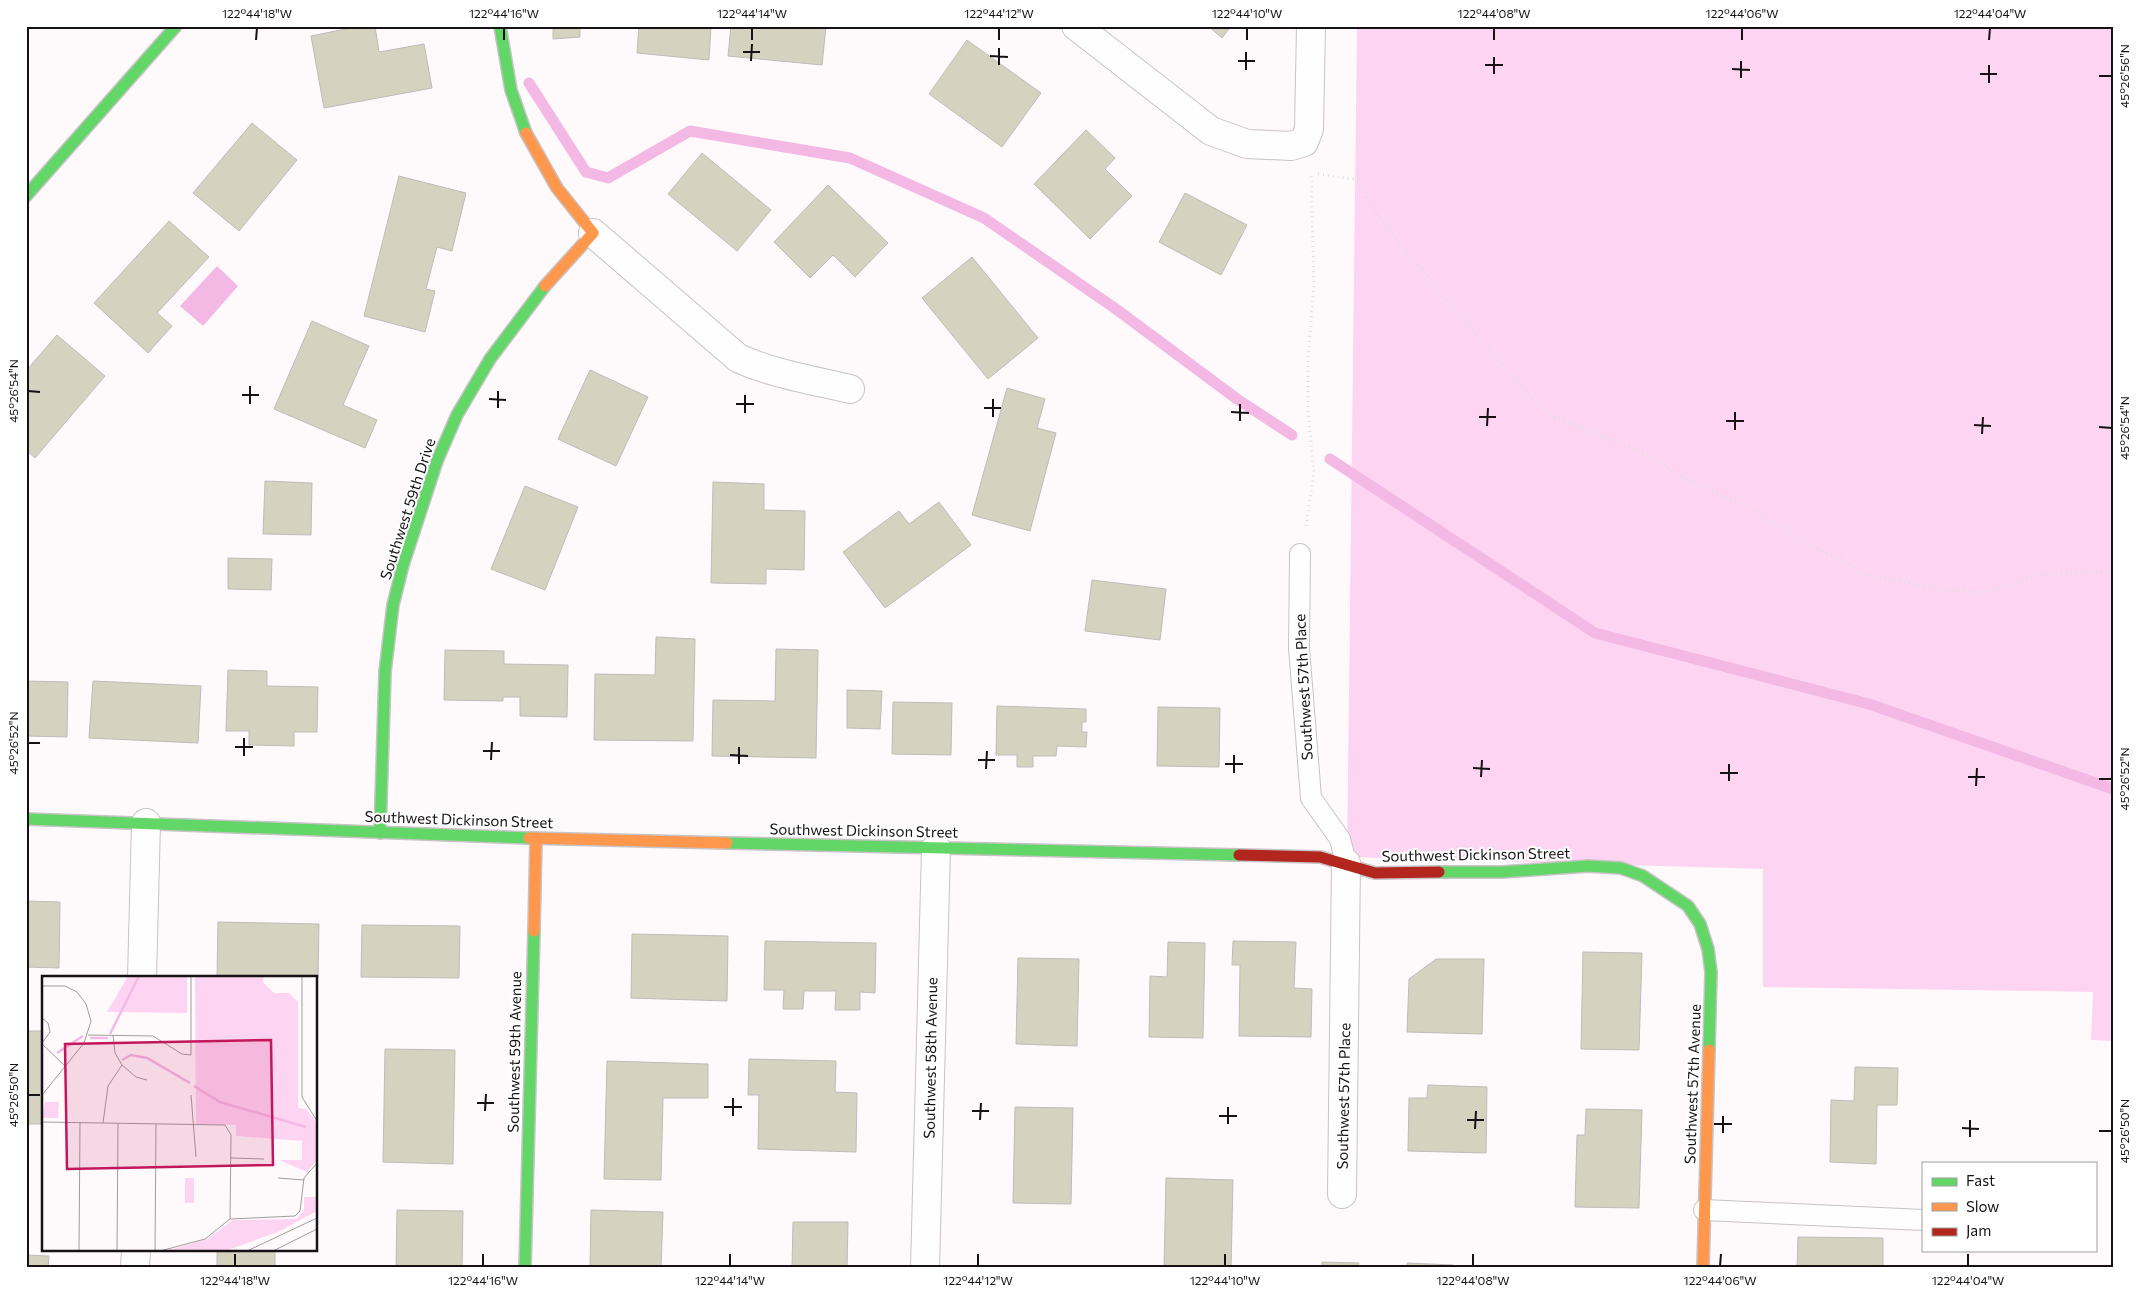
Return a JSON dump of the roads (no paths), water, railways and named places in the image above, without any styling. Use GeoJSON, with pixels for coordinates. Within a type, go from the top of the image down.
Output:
{"type":"FeatureCollection","features":[{"type":"Feature","properties":{"kind":"street"},"geometry":{"type":"LineString","coordinates":[[26,196],[176,26]]}},
{"type":"Feature","properties":{"kind":"street"},"geometry":{"type":"LineString","coordinates":[[500,26],[501,45],[517,110],[534,149],[556,188],[593,233],[738,358],[771,370],[850,389]]}},
{"type":"Feature","properties":{"kind":"street"},"geometry":{"type":"LineString","coordinates":[[1076,26],[1211,130],[1247,144],[1291,146],[1304,142],[1309,129],[1311,26]]}},
{"type":"Feature","properties":{"kind":"street","name":"Southwest 59th Drive"},"geometry":{"type":"LineString","coordinates":[[380,833],[381,729],[384,669],[391,616],[403,561],[443,444],[496,348],[539,291],[593,233]]}},
{"type":"Feature","properties":{"kind":"street","name":"Southwest Dickinson Street"},"geometry":{"type":"LineString","coordinates":[[26,819],[536,838],[1320,857],[1346,863],[1375,873],[1510,872],[1607,866],[1643,876],[1688,906]]}},
{"type":"Feature","properties":{"kind":"street"},"geometry":{"type":"LineString","coordinates":[[142,976],[146,823]]}},
{"type":"Feature","properties":{"kind":"street","name":"Southwest 59th Avenue"},"geometry":{"type":"LineString","coordinates":[[525,1268],[536,838]]}},
{"type":"Feature","properties":{"kind":"street","name":"Southwest 58th Avenue"},"geometry":{"type":"LineString","coordinates":[[925,1268],[936,848]]}},
{"type":"Feature","properties":{"kind":"street","name":"Southwest 57th Place"},"geometry":{"type":"LineString","coordinates":[[1342,1194],[1346,863]]}},
{"type":"Feature","properties":{"kind":"street","name":"Southwest 57th Avenue"},"geometry":{"type":"LineString","coordinates":[[1688,906],[1700,924],[1708,950],[1711,972],[1703,1268]]}},
{"type":"Feature","properties":{"kind":"street"},"geometry":{"type":"LineString","coordinates":[[135,1268],[136,1252]]}},
{"type":"Feature","properties":{"kind":"lane","name":"Southwest 57th Place"},"geometry":{"type":"LineString","coordinates":[[1300,554],[1299,648],[1312,798],[1340,839],[1346,863]]}},
{"type":"Feature","properties":{"kind":"lane"},"geometry":{"type":"LineString","coordinates":[[1704,1210],[1922,1220]]}},
{"type":"Feature","properties":{"kind":"waterway"},"geometry":{"type":"LineString","coordinates":[[529,83],[586,172],[608,178],[690,131],[850,158],[984,218],[1116,309],[1237,399],[1292,435]]}},
{"type":"Feature","properties":{"kind":"waterway"},"geometry":{"type":"LineString","coordinates":[[1330,459],[1595,633],[1869,704],[2113,789]]}}]}
